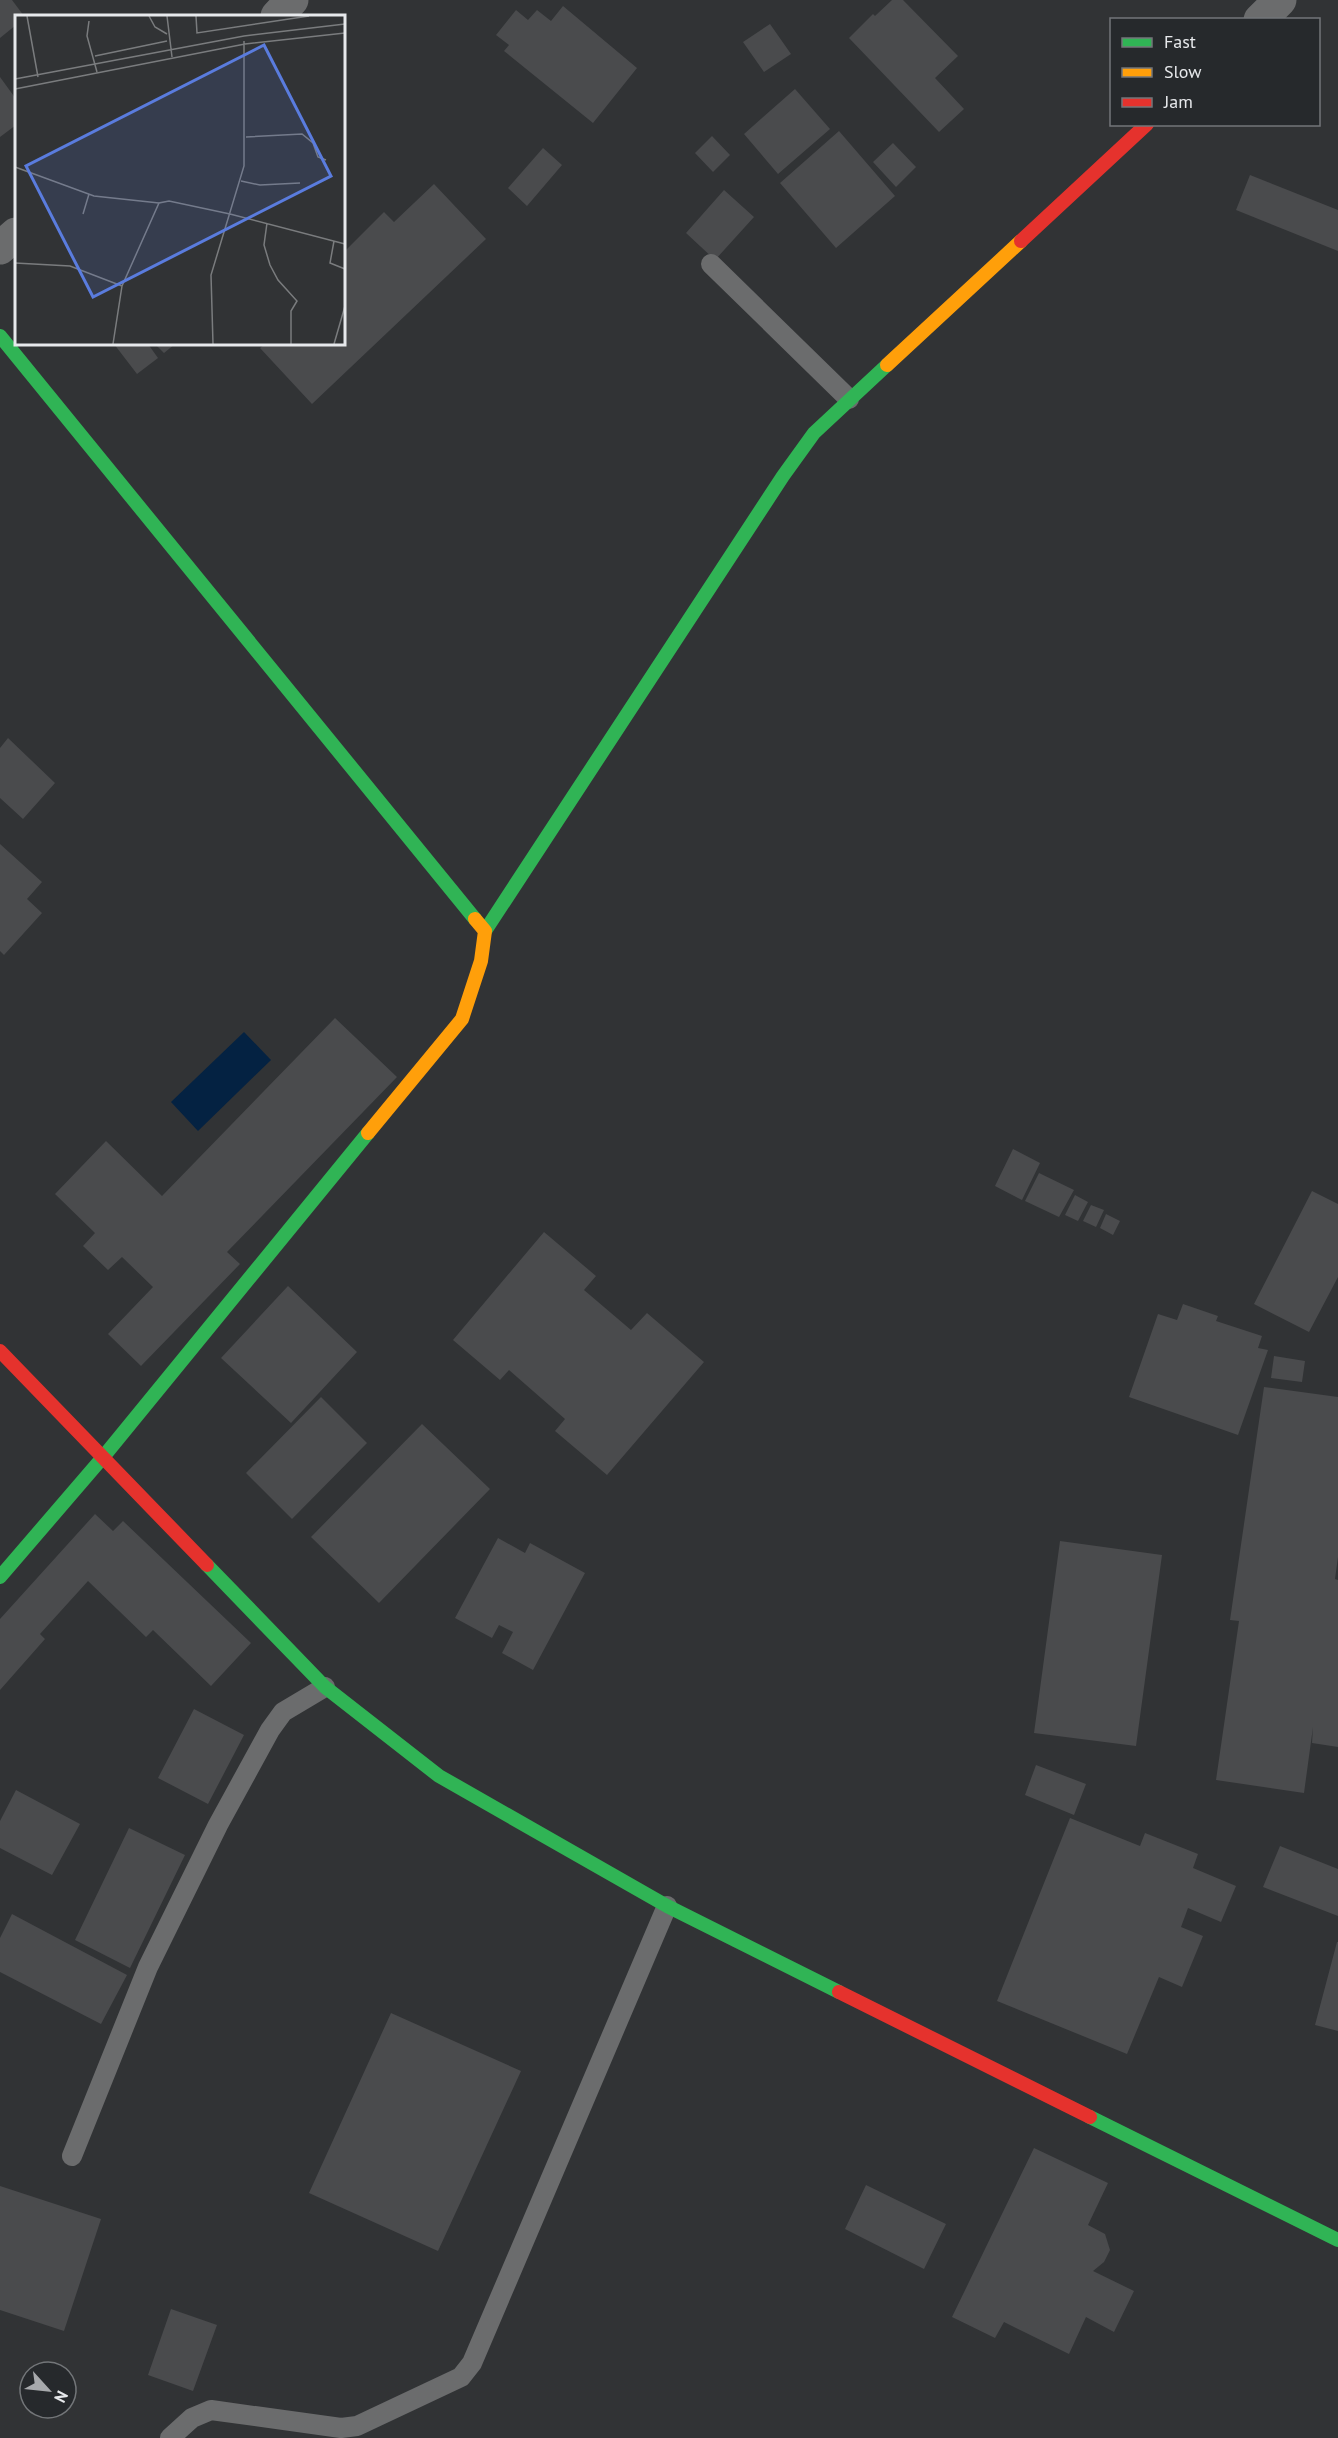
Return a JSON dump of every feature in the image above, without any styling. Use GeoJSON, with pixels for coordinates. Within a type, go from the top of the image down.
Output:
{"type":"FeatureCollection","features":[{"type":"Feature","properties":{"kind":"street"},"geometry":{"type":"LineString","coordinates":[[278,15],[292,0]]}},
{"type":"Feature","properties":{"kind":"street"},"geometry":{"type":"LineString","coordinates":[[1262,18],[1280,0]]}},
{"type":"Feature","properties":{"kind":"street"},"geometry":{"type":"LineString","coordinates":[[0,1576],[104,1456],[462,1019],[478,972],[485,931],[783,476],[814,433],[1145,126]]}},
{"type":"Feature","properties":{"kind":"street"},"geometry":{"type":"LineString","coordinates":[[0,248],[15,235]]}},
{"type":"Feature","properties":{"kind":"street"},"geometry":{"type":"LineString","coordinates":[[0,336],[485,931]]}},
{"type":"Feature","properties":{"kind":"street"},"geometry":{"type":"LineString","coordinates":[[0,1351],[325,1687],[439,1776],[667,1906],[1338,2240]]}},
{"type":"Feature","properties":{"kind":"lane"},"geometry":{"type":"LineString","coordinates":[[711,264],[849,399]]}},
{"type":"Feature","properties":{"kind":"lane"},"geometry":{"type":"LineString","coordinates":[[72,2156],[148,1967],[218,1825],[270,1730],[284,1712],[325,1687]]}},
{"type":"Feature","properties":{"kind":"lane"},"geometry":{"type":"LineString","coordinates":[[170,2438],[192,2418],[211,2410],[341,2428],[357,2426],[461,2377],[472,2363],[667,1906]]}},
{"type":"Feature","properties":{"kind":"water"},"geometry":{"type":"Polygon","coordinates":[[[244,1032],[271,1060],[198,1131],[171,1102],[244,1032]]]}},
{"type":"Feature","properties":{"kind":"building"},"geometry":{"type":"Polygon","coordinates":[[[0,0],[12,0],[23,15],[15,15],[15,26],[0,38],[0,0]]]}},
{"type":"Feature","properties":{"kind":"building"},"geometry":{"type":"Polygon","coordinates":[[[892,0],[903,0],[958,56],[935,78],[964,109],[939,132],[849,38],[873,14],[875,16],[892,0]]]}},
{"type":"Feature","properties":{"kind":"building"},"geometry":{"type":"Polygon","coordinates":[[[563,6],[637,68],[593,123],[504,51],[509,45],[496,35],[516,10],[528,20],[537,10],[551,21],[563,6]]]}},
{"type":"Feature","properties":{"kind":"building"},"geometry":{"type":"Polygon","coordinates":[[[770,24],[791,54],[764,72],[743,42],[770,24]]]}},
{"type":"Feature","properties":{"kind":"building"},"geometry":{"type":"Polygon","coordinates":[[[0,77],[15,98],[15,126],[0,137],[0,77]]]}},
{"type":"Feature","properties":{"kind":"building"},"geometry":{"type":"Polygon","coordinates":[[[795,89],[830,129],[778,174],[744,134],[795,89]]]}},
{"type":"Feature","properties":{"kind":"building"},"geometry":{"type":"Polygon","coordinates":[[[839,131],[895,196],[836,248],[780,183],[839,131]]]}},
{"type":"Feature","properties":{"kind":"building"},"geometry":{"type":"Polygon","coordinates":[[[712,136],[730,155],[713,172],[695,153],[712,136]]]}},
{"type":"Feature","properties":{"kind":"building"},"geometry":{"type":"Polygon","coordinates":[[[893,143],[916,167],[896,187],[873,162],[893,143]]]}},
{"type":"Feature","properties":{"kind":"building"},"geometry":{"type":"Polygon","coordinates":[[[543,148],[562,165],[527,206],[508,188],[543,148]]]}},
{"type":"Feature","properties":{"kind":"building"},"geometry":{"type":"Polygon","coordinates":[[[1250,175],[1338,210],[1338,251],[1236,210],[1250,175]]]}},
{"type":"Feature","properties":{"kind":"building"},"geometry":{"type":"Polygon","coordinates":[[[434,184],[486,239],[312,404],[260,348],[264,345],[345,345],[345,251],[384,212],[394,222],[434,184]]]}},
{"type":"Feature","properties":{"kind":"building"},"geometry":{"type":"Polygon","coordinates":[[[724,190],[754,217],[715,260],[686,233],[724,190]]]}},
{"type":"Feature","properties":{"kind":"building"},"geometry":{"type":"Polygon","coordinates":[[[115,345],[149,345],[158,358],[137,374],[115,345]]]}},
{"type":"Feature","properties":{"kind":"building"},"geometry":{"type":"Polygon","coordinates":[[[156,345],[174,345],[164,353],[156,345]]]}},
{"type":"Feature","properties":{"kind":"building"},"geometry":{"type":"Polygon","coordinates":[[[8,738],[55,783],[23,819],[0,798],[0,748],[8,738]]]}},
{"type":"Feature","properties":{"kind":"building"},"geometry":{"type":"Polygon","coordinates":[[[0,844],[42,882],[27,899],[42,913],[4,955],[0,951],[0,844]]]}},
{"type":"Feature","properties":{"kind":"building"},"geometry":{"type":"Polygon","coordinates":[[[335,1018],[397,1077],[227,1252],[240,1264],[141,1366],[108,1334],[153,1287],[122,1257],[108,1270],[83,1246],[95,1233],[55,1194],[106,1141],[162,1196],[335,1018]]]}},
{"type":"Feature","properties":{"kind":"building"},"geometry":{"type":"Polygon","coordinates":[[[1013,1149],[1040,1163],[1022,1200],[995,1186],[1013,1149]]]}},
{"type":"Feature","properties":{"kind":"building"},"geometry":{"type":"Polygon","coordinates":[[[1039,1173],[1074,1190],[1059,1217],[1025,1201],[1039,1173]]]}},
{"type":"Feature","properties":{"kind":"building"},"geometry":{"type":"Polygon","coordinates":[[[1312,1191],[1338,1204],[1338,1277],[1309,1332],[1254,1304],[1312,1191]]]}},
{"type":"Feature","properties":{"kind":"building"},"geometry":{"type":"Polygon","coordinates":[[[1075,1195],[1088,1202],[1078,1221],[1065,1215],[1075,1195]]]}},
{"type":"Feature","properties":{"kind":"building"},"geometry":{"type":"Polygon","coordinates":[[[1091,1205],[1104,1210],[1096,1227],[1083,1221],[1091,1205]]]}},
{"type":"Feature","properties":{"kind":"building"},"geometry":{"type":"Polygon","coordinates":[[[1106,1214],[1120,1221],[1113,1235],[1100,1228],[1106,1214]]]}},
{"type":"Feature","properties":{"kind":"building"},"geometry":{"type":"Polygon","coordinates":[[[544,1232],[596,1276],[584,1290],[631,1330],[647,1313],[704,1362],[607,1475],[555,1431],[565,1419],[509,1370],[500,1380],[453,1340],[544,1232]]]}},
{"type":"Feature","properties":{"kind":"building"},"geometry":{"type":"Polygon","coordinates":[[[288,1286],[357,1352],[291,1423],[221,1358],[288,1286]]]}},
{"type":"Feature","properties":{"kind":"building"},"geometry":{"type":"Polygon","coordinates":[[[1183,1304],[1218,1316],[1216,1321],[1262,1336],[1258,1348],[1268,1350],[1238,1435],[1129,1397],[1158,1314],[1177,1320],[1183,1304]]]}},
{"type":"Feature","properties":{"kind":"building"},"geometry":{"type":"Polygon","coordinates":[[[1274,1356],[1305,1361],[1302,1382],[1271,1378],[1274,1356]]]}},
{"type":"Feature","properties":{"kind":"building"},"geometry":{"type":"Polygon","coordinates":[[[1264,1387],[1338,1397],[1338,1557],[1335,1579],[1338,1580],[1338,1747],[1312,1743],[1313,1727],[1304,1793],[1216,1780],[1239,1621],[1230,1620],[1264,1387]]]}},
{"type":"Feature","properties":{"kind":"building"},"geometry":{"type":"Polygon","coordinates":[[[321,1397],[367,1443],[292,1519],[246,1473],[321,1397]]]}},
{"type":"Feature","properties":{"kind":"building"},"geometry":{"type":"Polygon","coordinates":[[[422,1424],[490,1489],[379,1603],[311,1537],[422,1424]]]}},
{"type":"Feature","properties":{"kind":"building"},"geometry":{"type":"Polygon","coordinates":[[[95,1514],[113,1531],[123,1521],[251,1643],[211,1686],[153,1630],[146,1637],[88,1581],[40,1634],[45,1639],[0,1690],[0,1619],[95,1514]]]}},
{"type":"Feature","properties":{"kind":"building"},"geometry":{"type":"Polygon","coordinates":[[[498,1538],[525,1553],[530,1543],[585,1573],[533,1670],[502,1653],[513,1632],[499,1625],[492,1638],[455,1618],[498,1538]]]}},
{"type":"Feature","properties":{"kind":"building"},"geometry":{"type":"Polygon","coordinates":[[[1060,1541],[1162,1555],[1136,1746],[1034,1733],[1060,1541]]]}},
{"type":"Feature","properties":{"kind":"building"},"geometry":{"type":"Polygon","coordinates":[[[194,1709],[244,1735],[208,1804],[158,1778],[194,1709]]]}},
{"type":"Feature","properties":{"kind":"building"},"geometry":{"type":"Polygon","coordinates":[[[1036,1765],[1086,1784],[1074,1815],[1025,1795],[1036,1765]]]}},
{"type":"Feature","properties":{"kind":"building"},"geometry":{"type":"Polygon","coordinates":[[[16,1790],[80,1824],[52,1875],[0,1848],[0,1821],[16,1790]]]}},
{"type":"Feature","properties":{"kind":"building"},"geometry":{"type":"Polygon","coordinates":[[[1070,1818],[1140,1846],[1145,1833],[1198,1854],[1193,1868],[1236,1886],[1221,1922],[1188,1908],[1181,1927],[1203,1936],[1182,1987],[1159,1977],[1127,2054],[997,2001],[1070,1818]]]}},
{"type":"Feature","properties":{"kind":"building"},"geometry":{"type":"Polygon","coordinates":[[[129,1828],[185,1855],[130,1968],[75,1940],[129,1828]]]}},
{"type":"Feature","properties":{"kind":"building"},"geometry":{"type":"Polygon","coordinates":[[[1280,1846],[1338,1869],[1338,1916],[1263,1887],[1280,1846]]]}},
{"type":"Feature","properties":{"kind":"building"},"geometry":{"type":"Polygon","coordinates":[[[12,1914],[127,1975],[101,2024],[0,1972],[0,1938],[12,1914]]]}},
{"type":"Feature","properties":{"kind":"building"},"geometry":{"type":"Polygon","coordinates":[[[1338,1942],[1338,2031],[1315,2025],[1338,1942]]]}},
{"type":"Feature","properties":{"kind":"building"},"geometry":{"type":"Polygon","coordinates":[[[391,2013],[521,2071],[438,2251],[309,2193],[391,2013]]]}},
{"type":"Feature","properties":{"kind":"building"},"geometry":{"type":"Polygon","coordinates":[[[1034,2148],[1108,2183],[1088,2225],[1105,2234],[1110,2250],[1104,2262],[1093,2271],[1134,2291],[1114,2332],[1086,2317],[1069,2354],[1004,2322],[995,2338],[952,2317],[1034,2148]]]}},
{"type":"Feature","properties":{"kind":"building"},"geometry":{"type":"Polygon","coordinates":[[[866,2185],[946,2224],[924,2269],[845,2229],[866,2185]]]}},
{"type":"Feature","properties":{"kind":"building"},"geometry":{"type":"Polygon","coordinates":[[[0,2186],[101,2219],[64,2331],[0,2310],[0,2186]]]}},
{"type":"Feature","properties":{"kind":"building"},"geometry":{"type":"Polygon","coordinates":[[[171,2309],[217,2325],[193,2391],[148,2375],[171,2309]]]}},
{"type":"Feature","properties":{"kind":"traffic: fast"},"geometry":{"type":"LineString","coordinates":[[0,336],[475,919]]}},
{"type":"Feature","properties":{"kind":"traffic: fast"},"geometry":{"type":"LineString","coordinates":[[485,931],[783,476],[814,433],[887,365]]}},
{"type":"Feature","properties":{"kind":"traffic: fast"},"geometry":{"type":"LineString","coordinates":[[0,1577],[104,1456],[368,1133]]}},
{"type":"Feature","properties":{"kind":"traffic: fast"},"geometry":{"type":"LineString","coordinates":[[207,1565],[325,1687],[439,1776],[667,1906],[839,1992]]}},
{"type":"Feature","properties":{"kind":"traffic: fast"},"geometry":{"type":"LineString","coordinates":[[1090,2117],[1338,2240]]}},
{"type":"Feature","properties":{"kind":"traffic: slow"},"geometry":{"type":"LineString","coordinates":[[887,365],[1021,241]]}},
{"type":"Feature","properties":{"kind":"traffic: slow"},"geometry":{"type":"LineString","coordinates":[[368,1133],[462,1019],[481,961],[485,931],[475,919]]}},
{"type":"Feature","properties":{"kind":"traffic: jam"},"geometry":{"type":"LineString","coordinates":[[1021,241],[1145,126]]}},
{"type":"Feature","properties":{"kind":"traffic: jam"},"geometry":{"type":"LineString","coordinates":[[0,1351],[207,1565]]}},
{"type":"Feature","properties":{"kind":"traffic: jam"},"geometry":{"type":"LineString","coordinates":[[839,1992],[1090,2117]]}}]}
